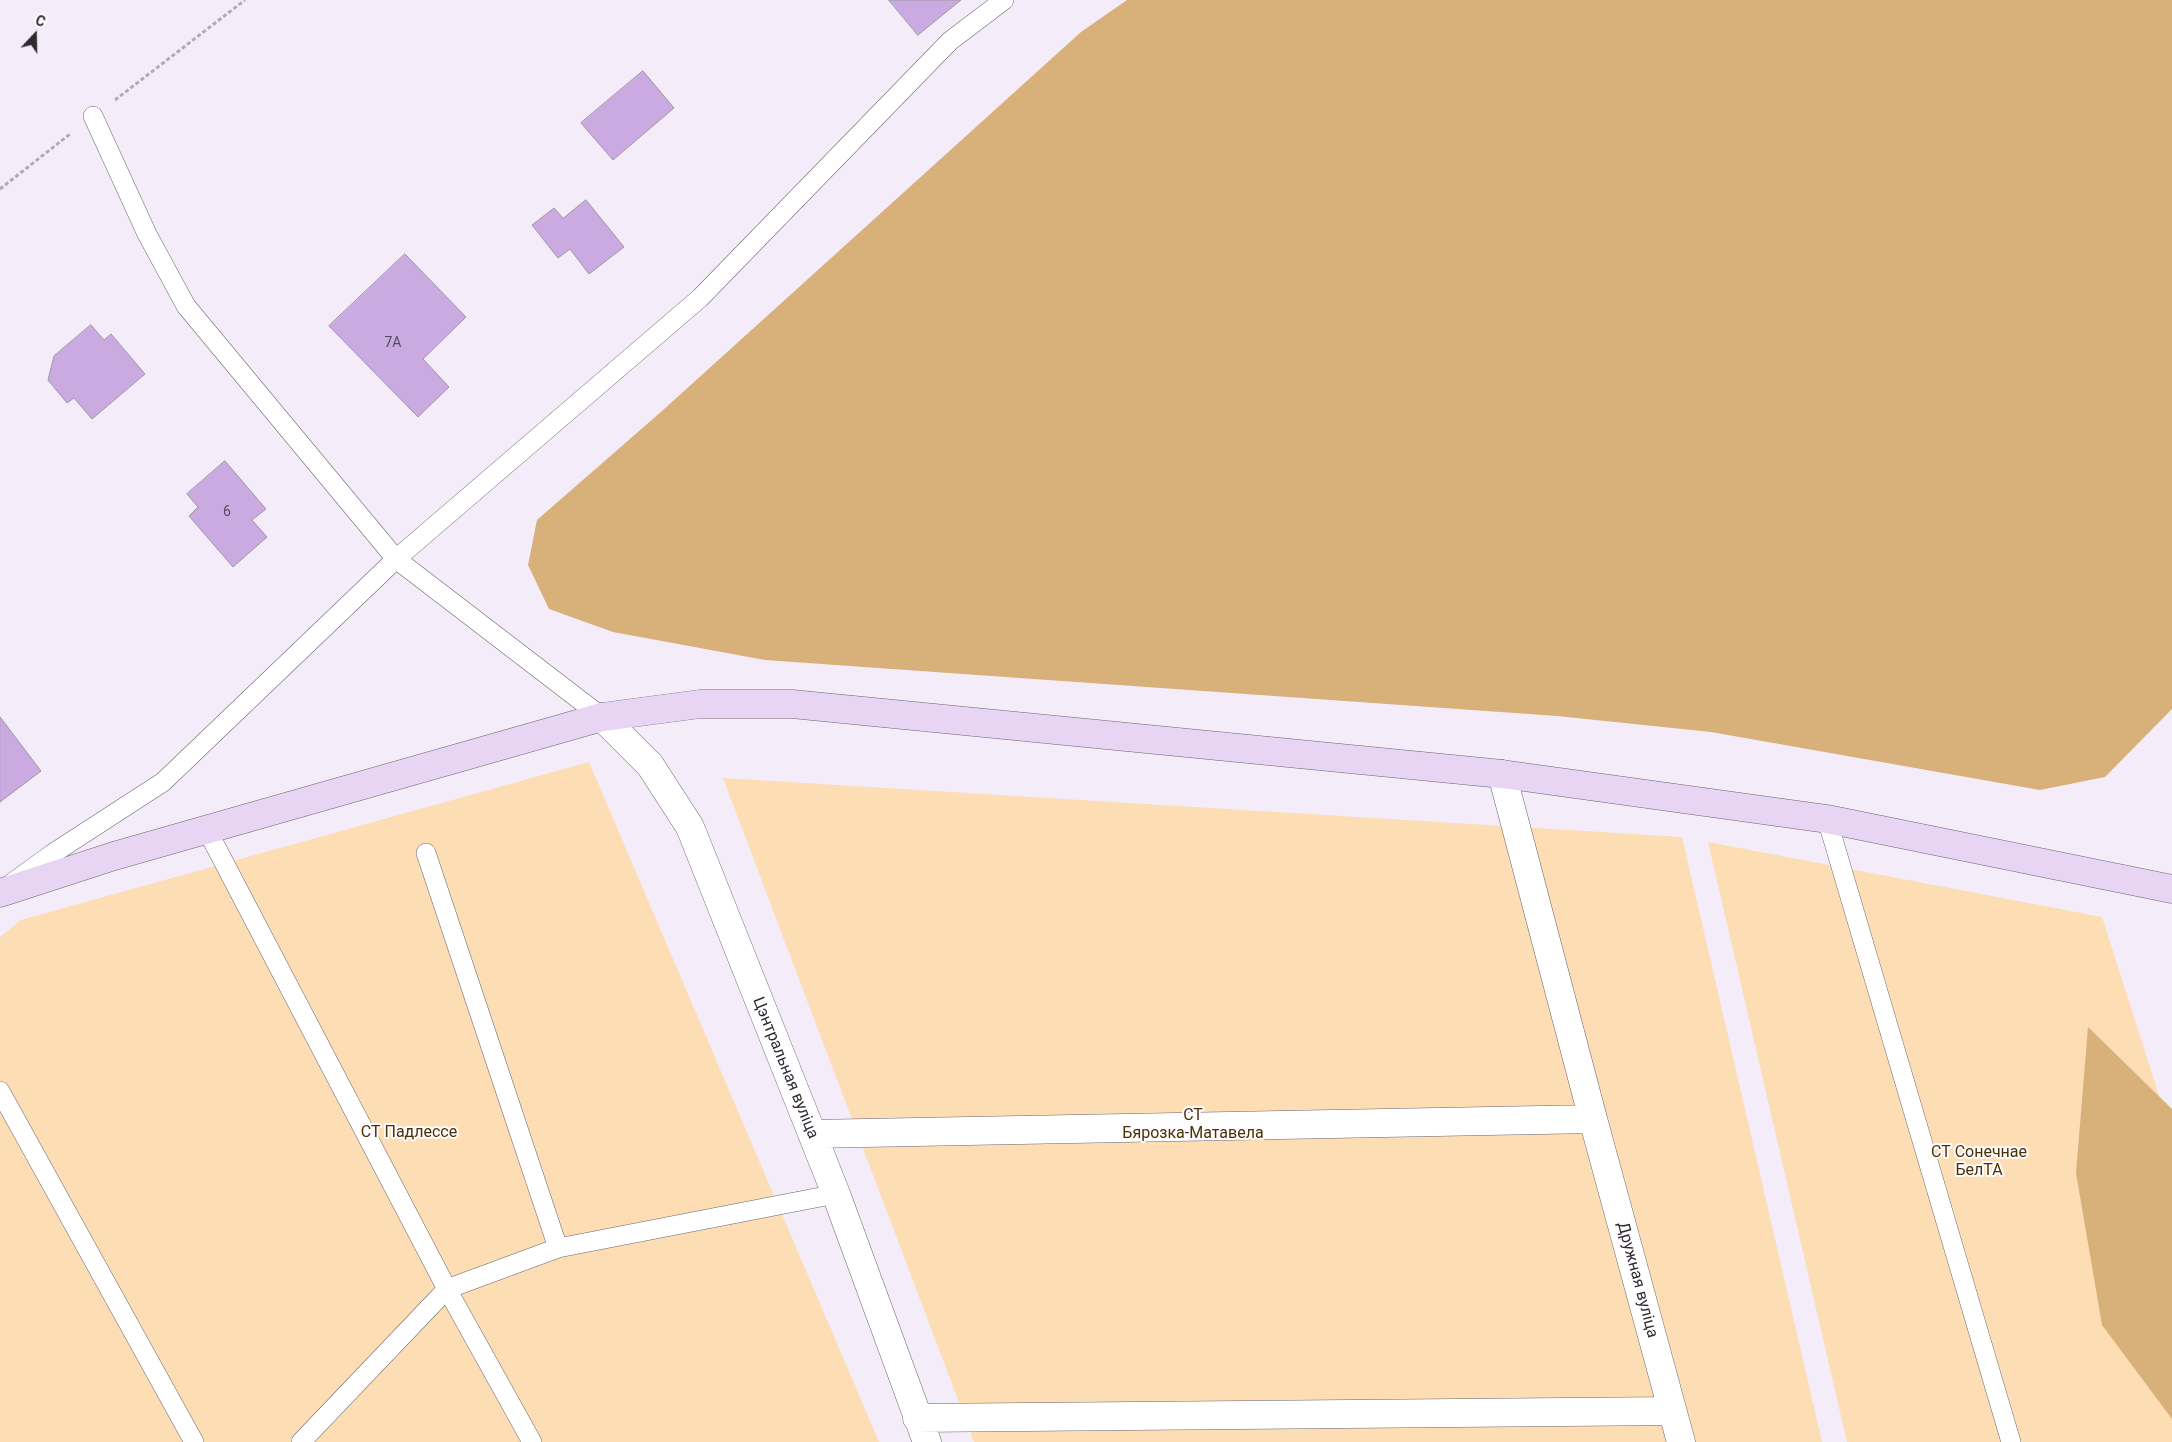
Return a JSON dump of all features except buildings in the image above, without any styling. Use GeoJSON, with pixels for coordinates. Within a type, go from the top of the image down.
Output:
{"type":"FeatureCollection","features":[{"type":"Feature","properties":{"kind":"street"},"geometry":{"type":"LineString","coordinates":[[0,892],[114,856],[602,717],[700,704],[792,704],[1502,774],[1827,819],[2172,889]]}},
{"type":"Feature","properties":{"kind":"street","name":"Цэнтральная вуліца"},"geometry":{"type":"LineString","coordinates":[[602,717],[650,766],[690,827],[836,1194],[922,1430]]}},
{"type":"Feature","properties":{"kind":"street","name":"Дружная вуліца"},"geometry":{"type":"LineString","coordinates":[[1502,774],[1680,1442]]}},
{"type":"Feature","properties":{"kind":"street"},"geometry":{"type":"LineString","coordinates":[[812,1134],[1593,1119]]}},
{"type":"Feature","properties":{"kind":"street"},"geometry":{"type":"LineString","coordinates":[[922,1430],[1672,1411]]}},
{"type":"Feature","properties":{"kind":"lane"},"geometry":{"type":"LineString","coordinates":[[0,892],[52,854],[163,782],[396,560],[700,298],[950,41],[1004,0]]}},
{"type":"Feature","properties":{"kind":"lane"},"geometry":{"type":"LineString","coordinates":[[93,116],[147,234],[186,306],[396,560],[602,717]]}},
{"type":"Feature","properties":{"kind":"lane"},"geometry":{"type":"LineString","coordinates":[[1827,819],[2011,1442]]}},
{"type":"Feature","properties":{"kind":"lane"},"geometry":{"type":"LineString","coordinates":[[207,830],[448,1289],[532,1442]]}},
{"type":"Feature","properties":{"kind":"lane"},"geometry":{"type":"LineString","coordinates":[[426,853],[558,1248]]}},
{"type":"Feature","properties":{"kind":"lane"},"geometry":{"type":"LineString","coordinates":[[0,1091],[194,1442]]}},
{"type":"Feature","properties":{"kind":"lane"},"geometry":{"type":"LineString","coordinates":[[301,1442],[448,1289],[558,1248],[836,1194]]}},
{"type":"Feature","properties":{"kind":"path"},"geometry":{"type":"LineString","coordinates":[[0,189],[245,0]]}},
{"type":"Feature","properties":{"kind":"green space","name":"СТ Падлессе"},"geometry":{"type":"Polygon","coordinates":[[[589,762],[879,1442],[0,1442],[0,937],[21,920],[589,762]]]}},
{"type":"Feature","properties":{"kind":"green space","name":"СТ Бярозка-Матавела"},"geometry":{"type":"Polygon","coordinates":[[[723,778],[1682,837],[1822,1442],[974,1442],[723,778]]]}},
{"type":"Feature","properties":{"kind":"green space","name":"СТ Сонечнае БелТА"},"geometry":{"type":"Polygon","coordinates":[[[1708,842],[2102,917],[2172,1136],[2172,1442],[1847,1442],[1708,842]]]}},
{"type":"Feature","properties":{"kind":"shaded area"},"geometry":{"type":"Polygon","coordinates":[[[1127,0],[2172,0],[2172,709],[2105,777],[2040,790],[1711,732],[1557,716],[765,660],[613,632],[549,609],[528,565],[537,520],[662,411],[1081,32],[1127,0]]]}},
{"type":"Feature","properties":{"kind":"shaded area"},"geometry":{"type":"Polygon","coordinates":[[[2088,1027],[2172,1109],[2172,1419],[2102,1325],[2076,1173],[2088,1027]]]}}]}
